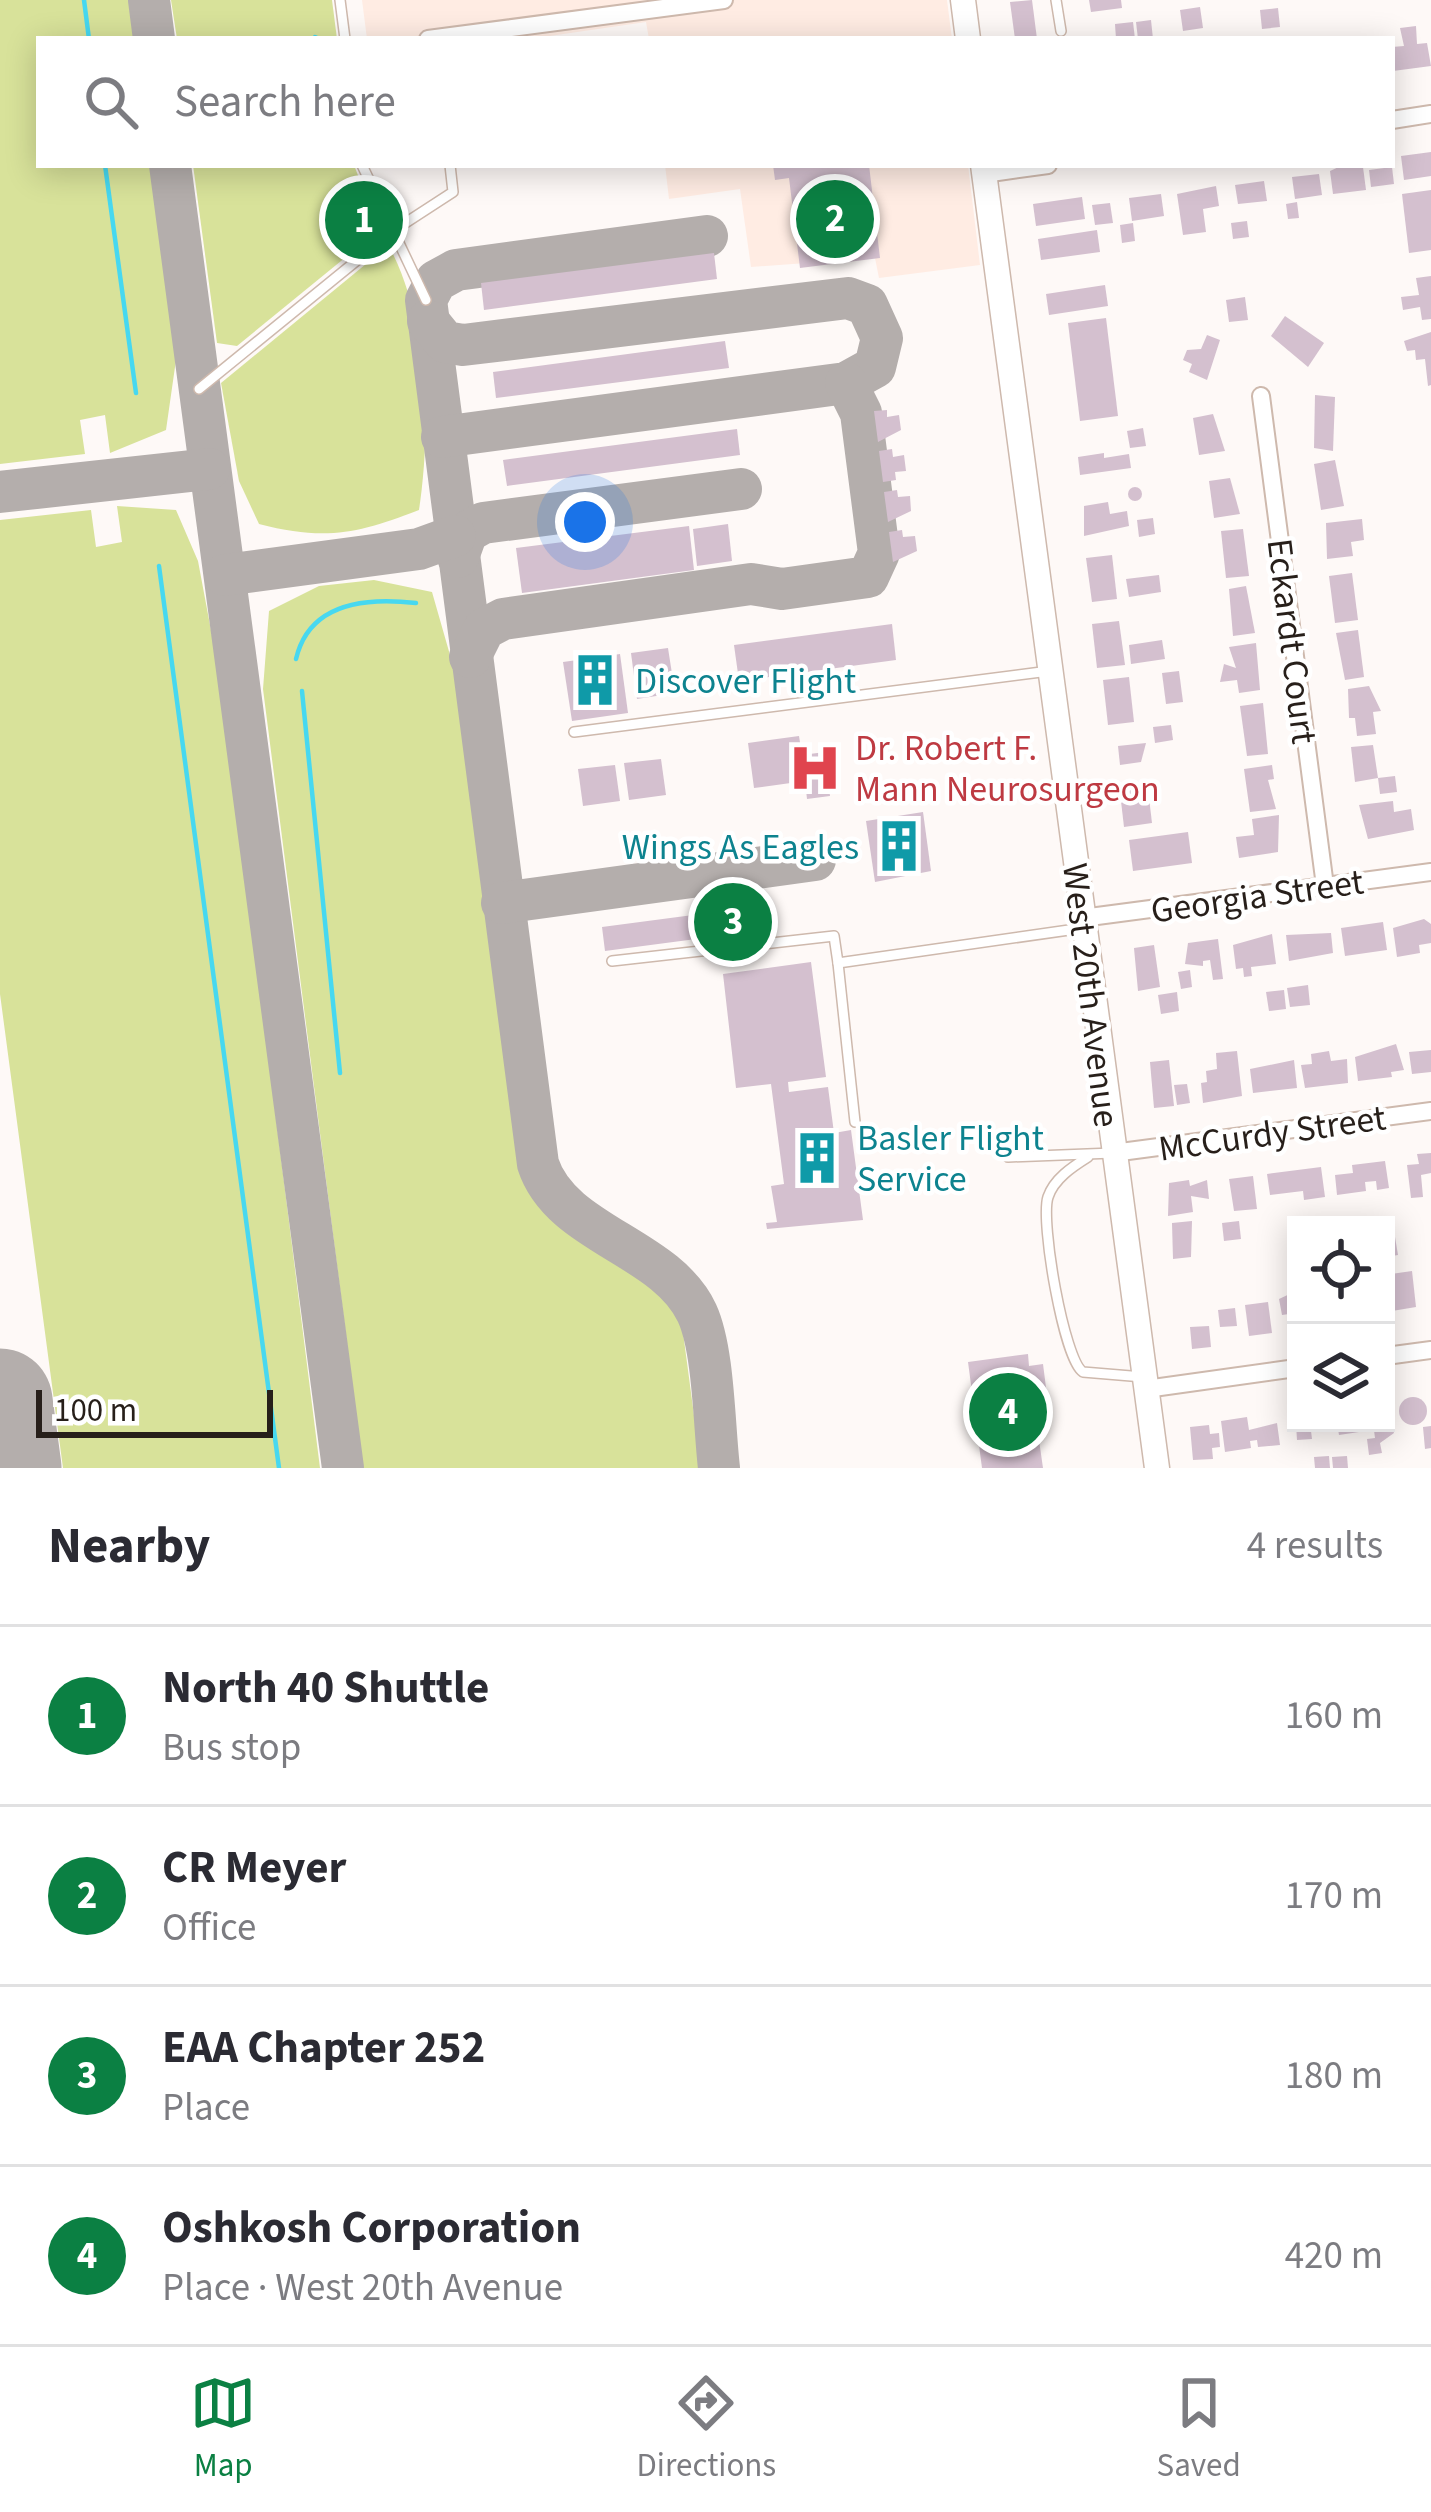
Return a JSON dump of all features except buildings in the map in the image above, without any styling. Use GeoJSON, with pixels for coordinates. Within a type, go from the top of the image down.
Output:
{"type":"FeatureCollection","features":[{"type":"Feature","properties":{"kind":"main road"},"geometry":{"type":"LineString","coordinates":[[963,0],[968,36]]}},
{"type":"Feature","properties":{"kind":"main road","name":"West 20th Avenue"},"geometry":{"type":"LineString","coordinates":[[983,170],[1083,923],[1100,1155],[1146,1383],[1156,1468]]}},
{"type":"Feature","properties":{"kind":"street"},"geometry":{"type":"LineString","coordinates":[[479,36],[555,31],[634,6],[724,0]]}},
{"type":"Feature","properties":{"kind":"street"},"geometry":{"type":"LineString","coordinates":[[1395,120],[1431,114]]}},
{"type":"Feature","properties":{"kind":"street","name":"Eckardt Court"},"geometry":{"type":"LineString","coordinates":[[1262,396],[1325,886]]}},
{"type":"Feature","properties":{"kind":"street","name":"Georgia Street"},"geometry":{"type":"LineString","coordinates":[[1083,923],[1431,872]]}},
{"type":"Feature","properties":{"kind":"street","name":"McCurdy Street"},"geometry":{"type":"LineString","coordinates":[[1100,1155],[1431,1111]]}},
{"type":"Feature","properties":{"kind":"street"},"geometry":{"type":"LineString","coordinates":[[1395,1355],[1431,1350]]}},
{"type":"Feature","properties":{"kind":"street"},"geometry":{"type":"LineString","coordinates":[[1146,1383],[1287,1369]]}},
{"type":"Feature","properties":{"kind":"lane"},"geometry":{"type":"LineString","coordinates":[[340,0],[345,36]]}},
{"type":"Feature","properties":{"kind":"lane"},"geometry":{"type":"LineString","coordinates":[[1056,0],[1060,31]]}},
{"type":"Feature","properties":{"kind":"lane"},"geometry":{"type":"LineString","coordinates":[[363,168],[426,300]]}},
{"type":"Feature","properties":{"kind":"lane"},"geometry":{"type":"LineString","coordinates":[[199,389],[393,231],[453,192],[450,168]]}},
{"type":"Feature","properties":{"kind":"lane"},"geometry":{"type":"LineString","coordinates":[[574,732],[1049,671]]}},
{"type":"Feature","properties":{"kind":"lane"},"geometry":{"type":"LineString","coordinates":[[838,963],[1083,923]]}},
{"type":"Feature","properties":{"kind":"lane"},"geometry":{"type":"LineString","coordinates":[[612,961],[834,936],[855,1122]]}},
{"type":"Feature","properties":{"kind":"lane"},"geometry":{"type":"LineString","coordinates":[[1007,1157],[1100,1155]]}},
{"type":"Feature","properties":{"kind":"lane"},"geometry":{"type":"LineString","coordinates":[[1100,1155],[1064,1174],[1047,1208],[1069,1351],[1083,1372],[1146,1383]]}},
{"type":"Feature","properties":{"kind":"shaded area"},"geometry":{"type":"Polygon","coordinates":[[[362,0],[947,0],[952,36],[648,36],[646,22],[550,36],[367,36],[362,0]]]}},
{"type":"Feature","properties":{"kind":"shaded area"},"geometry":{"type":"Polygon","coordinates":[[[665,168],[968,168],[980,265],[879,278],[875,258],[751,267],[740,189],[669,199],[665,168]]]}},
{"type":"Feature","properties":{"kind":"green space"},"geometry":{"type":"Polygon","coordinates":[[[0,0],[130,0],[135,36],[36,36],[36,168],[151,168],[176,360],[166,430],[110,453],[105,415],[80,420],[85,454],[0,464],[0,0]]]}},
{"type":"Feature","properties":{"kind":"green space"},"geometry":{"type":"Polygon","coordinates":[[[171,0],[332,0],[337,36],[177,36],[171,0]]]}},
{"type":"Feature","properties":{"kind":"green space"},"geometry":{"type":"Polygon","coordinates":[[[193,168],[355,168],[379,230],[237,346],[217,343],[193,168]]]}},
{"type":"Feature","properties":{"kind":"green space"},"geometry":{"type":"Polygon","coordinates":[[[383,250],[392,252],[404,281],[420,345],[425,446],[419,510],[340,532],[303,532],[259,524],[239,481],[221,383],[383,250]]]}},
{"type":"Feature","properties":{"kind":"green space"},"geometry":{"type":"Polygon","coordinates":[[[117,506],[176,510],[198,561],[222,689],[320,1468],[63,1468],[0,994],[0,520],[91,510],[96,547],[122,542],[117,506]]]}},
{"type":"Feature","properties":{"kind":"green space"},"geometry":{"type":"Polygon","coordinates":[[[374,580],[432,592],[466,711],[527,1171],[544,1199],[673,1302],[682,1325],[701,1468],[363,1468],[263,689],[269,611],[319,586],[374,580]]]}},
{"type":"Feature","properties":{"kind":"waterway"},"geometry":{"type":"LineString","coordinates":[[84,0],[89,36]]}},
{"type":"Feature","properties":{"kind":"waterway"},"geometry":{"type":"LineString","coordinates":[[105,168],[136,393]]}},
{"type":"Feature","properties":{"kind":"waterway"},"geometry":{"type":"LineString","coordinates":[[159,566],[279,1468]]}},
{"type":"Feature","properties":{"kind":"waterway"},"geometry":{"type":"LineString","coordinates":[[296,659],[303,640],[326,615],[359,603],[416,603]]}},
{"type":"Feature","properties":{"kind":"waterway"},"geometry":{"type":"LineString","coordinates":[[302,691],[340,1073]]}},
{"type":"Feature","properties":{"kind":"taxiway"},"geometry":{"type":"LineString","coordinates":[[149,0],[154,36]]}},
{"type":"Feature","properties":{"kind":"taxiway"},"geometry":{"type":"LineString","coordinates":[[170,168],[343,1468]]}},
{"type":"Feature","properties":{"kind":"taxiway"},"geometry":{"type":"LineString","coordinates":[[707,236],[456,270],[436,281],[426,300],[538,1164],[550,1188],[568,1208],[662,1271],[697,1313],[710,1367],[719,1468]]}},
{"type":"Feature","properties":{"kind":"taxiway"},"geometry":{"type":"LineString","coordinates":[[428,321],[445,342],[463,345],[848,298],[867,305],[882,338],[875,367],[846,383],[442,437]]}},
{"type":"Feature","properties":{"kind":"taxiway"},"geometry":{"type":"LineString","coordinates":[[470,657],[484,629],[503,619],[751,584],[782,589],[868,577],[879,553],[861,413],[846,383]]}},
{"type":"Feature","properties":{"kind":"taxiway"},"geometry":{"type":"LineString","coordinates":[[0,492],[209,469]]}},
{"type":"Feature","properties":{"kind":"taxiway"},"geometry":{"type":"LineString","coordinates":[[458,557],[467,532],[483,523],[741,489]]}},
{"type":"Feature","properties":{"kind":"taxiway"},"geometry":{"type":"LineString","coordinates":[[225,575],[419,549],[455,536]]}},
{"type":"Feature","properties":{"kind":"taxiway"},"geometry":{"type":"LineString","coordinates":[[502,903],[815,860]]}},
{"type":"Feature","properties":{"kind":"runway"},"geometry":{"type":"LineString","coordinates":[[0,1401],[9,1468]]}},
{"type":"Feature","properties":{"kind":"place","name":"CR Meyer"},"geometry":{"type":"Point","coordinates":[835,219]}},
{"type":"Feature","properties":{"kind":"place","name":"North 40 Shuttle"},"geometry":{"type":"Point","coordinates":[364,220]}},
{"type":"Feature","properties":{"kind":"place","name":"Discover Flight"},"geometry":{"type":"Point","coordinates":[595,680]}},
{"type":"Feature","properties":{"kind":"place","name":"Dr. Robert F. Mann Neurosurgeon"},"geometry":{"type":"Point","coordinates":[815,768]}},
{"type":"Feature","properties":{"kind":"place","name":"Wings As Eagles"},"geometry":{"type":"Point","coordinates":[899,846]}},
{"type":"Feature","properties":{"kind":"place","name":"EAA Chapter 252"},"geometry":{"type":"Point","coordinates":[733,922]}},
{"type":"Feature","properties":{"kind":"place","name":"Basler Flight Service"},"geometry":{"type":"Point","coordinates":[817,1158]}},
{"type":"Feature","properties":{"kind":"place","name":"Oshkosh Corporation"},"geometry":{"type":"Point","coordinates":[1008,1412]}}]}
